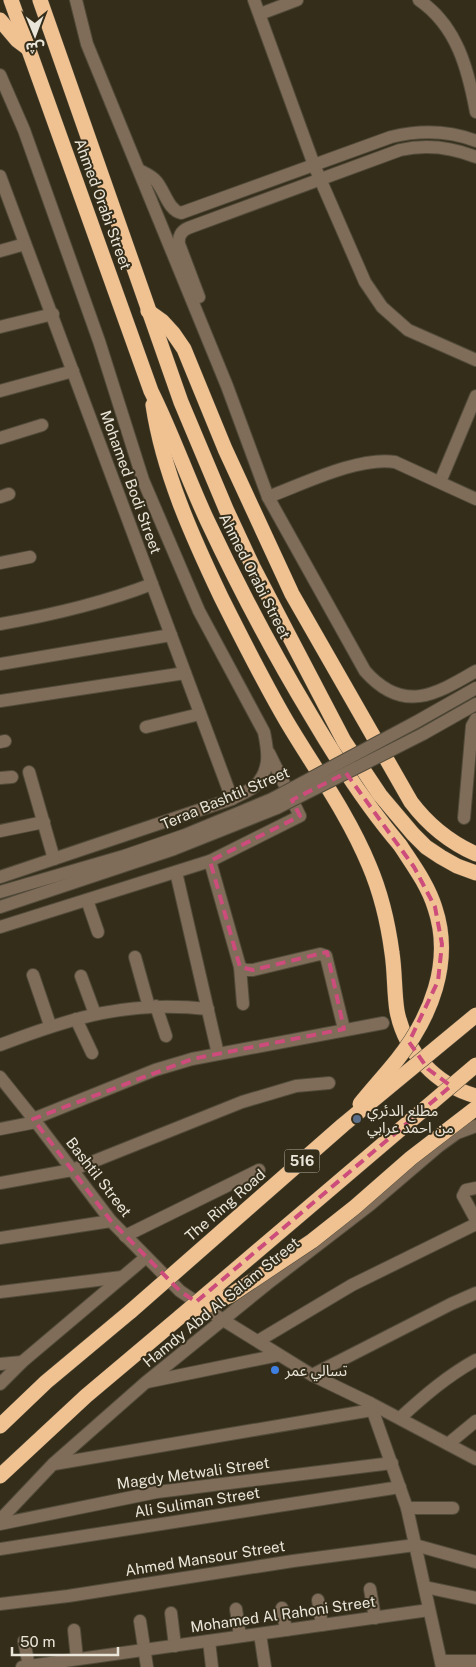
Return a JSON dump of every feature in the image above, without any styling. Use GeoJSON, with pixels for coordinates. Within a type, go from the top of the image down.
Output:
{"type":"FeatureCollection","features":[{"type":"Feature","properties":{"kind":"highway","name":"Ahmed Orabi Street"},"geometry":{"type":"LineString","coordinates":[[11,0],[152,391],[172,434],[206,519],[290,681],[366,803],[400,845],[428,890],[435,907],[440,925],[442,944],[438,981],[432,999],[417,1031],[397,1060],[343,1125]]}},
{"type":"Feature","properties":{"kind":"highway","name":"Ahmed Orabi Street"},"geometry":{"type":"LineString","coordinates":[[40,0],[181,402],[226,509],[253,567],[344,741],[380,795],[413,834],[441,857],[457,866],[476,873]]}},
{"type":"Feature","properties":{"kind":"highway"},"geometry":{"type":"LineString","coordinates":[[50,0],[54,42]]}},
{"type":"Feature","properties":{"kind":"highway"},"geometry":{"type":"LineString","coordinates":[[0,20],[17,40],[29,49]]}},
{"type":"Feature","properties":{"kind":"highway"},"geometry":{"type":"LineString","coordinates":[[148,311],[173,333],[184,348],[228,458],[292,594],[411,802],[424,820],[441,834],[476,854]]}},
{"type":"Feature","properties":{"kind":"highway"},"geometry":{"type":"LineString","coordinates":[[152,391],[157,429],[166,464],[203,560],[240,636],[287,721],[348,820],[370,869],[382,902],[388,929],[397,1012],[404,1032],[414,1052],[428,1069],[445,1083],[464,1093],[476,1096]]}},
{"type":"Feature","properties":{"kind":"highway","name":"The Ring Road"},"geometry":{"type":"LineString","coordinates":[[0,1426],[46,1382],[343,1125],[476,1014]]}},
{"type":"Feature","properties":{"kind":"highway","name":"516"},"geometry":{"type":"LineString","coordinates":[[0,1476],[86,1396],[476,1065]]}},
{"type":"Feature","properties":{"kind":"highway"},"geometry":{"type":"LineString","coordinates":[[181,1316],[231,1295],[312,1241],[355,1207],[411,1158],[476,1108]]}},
{"type":"Feature","properties":{"kind":"street"},"geometry":{"type":"LineString","coordinates":[[76,0],[87,44],[198,315],[268,497],[365,671],[380,686],[399,694],[410,696],[422,696],[444,690],[476,672]]}},
{"type":"Feature","properties":{"kind":"street"},"geometry":{"type":"LineString","coordinates":[[254,0],[314,165],[365,282],[382,307],[408,330],[476,360]]}},
{"type":"Feature","properties":{"kind":"street"},"geometry":{"type":"LineString","coordinates":[[260,14],[297,0]]}},
{"type":"Feature","properties":{"kind":"street"},"geometry":{"type":"LineString","coordinates":[[420,0],[443,21],[454,38],[464,66],[476,112]]}},
{"type":"Feature","properties":{"kind":"street"},"geometry":{"type":"LineString","coordinates":[[0,75],[24,130],[99,341],[142,480],[199,611],[264,732],[269,752],[300,816],[210,860],[0,927]]}},
{"type":"Feature","properties":{"kind":"street"},"geometry":{"type":"LineString","coordinates":[[139,170],[148,174],[156,181],[174,209],[181,213],[391,137],[436,132],[452,134],[476,141]]}},
{"type":"Feature","properties":{"kind":"street"},"geometry":{"type":"LineString","coordinates":[[198,315],[200,301],[179,244],[182,232],[199,223],[320,178],[408,148],[449,148],[476,157]]}},
{"type":"Feature","properties":{"kind":"street","name":"Mohamed Bodi Street"},"geometry":{"type":"LineString","coordinates":[[0,176],[3,191],[26,244],[232,800]]}},
{"type":"Feature","properties":{"kind":"street"},"geometry":{"type":"LineString","coordinates":[[0,251],[26,244]]}},
{"type":"Feature","properties":{"kind":"street"},"geometry":{"type":"LineString","coordinates":[[0,327],[52,314]]}},
{"type":"Feature","properties":{"kind":"street"},"geometry":{"type":"LineString","coordinates":[[0,391],[73,371]]}},
{"type":"Feature","properties":{"kind":"street"},"geometry":{"type":"LineString","coordinates":[[440,482],[476,396]]}},
{"type":"Feature","properties":{"kind":"street"},"geometry":{"type":"LineString","coordinates":[[0,438],[42,425]]}},
{"type":"Feature","properties":{"kind":"street"},"geometry":{"type":"LineString","coordinates":[[268,497],[348,467],[383,460],[395,462],[476,499]]}},
{"type":"Feature","properties":{"kind":"street"},"geometry":{"type":"LineString","coordinates":[[0,563],[30,557]]}},
{"type":"Feature","properties":{"kind":"street"},"geometry":{"type":"LineString","coordinates":[[0,624],[25,620],[111,599],[152,584]]}},
{"type":"Feature","properties":{"kind":"street"},"geometry":{"type":"LineString","coordinates":[[0,664],[171,636]]}},
{"type":"Feature","properties":{"kind":"street"},"geometry":{"type":"LineString","coordinates":[[0,701],[185,674]]}},
{"type":"Feature","properties":{"kind":"street","name":"Teraa Bashtil Street"},"geometry":{"type":"LineString","coordinates":[[0,892],[124,856],[274,803],[476,688]]}},
{"type":"Feature","properties":{"kind":"street","name":"Teraa Bashtil Street"},"geometry":{"type":"LineString","coordinates":[[0,907],[174,849],[423,734],[476,704]]}},
{"type":"Feature","properties":{"kind":"street"},"geometry":{"type":"LineString","coordinates":[[146,727],[200,714]]}},
{"type":"Feature","properties":{"kind":"street"},"geometry":{"type":"LineString","coordinates":[[464,818],[474,722]]}},
{"type":"Feature","properties":{"kind":"street"},"geometry":{"type":"LineString","coordinates":[[0,876],[232,800],[256,785],[266,768],[269,752]]}},
{"type":"Feature","properties":{"kind":"street"},"geometry":{"type":"LineString","coordinates":[[29,772],[54,858]]}},
{"type":"Feature","properties":{"kind":"street"},"geometry":{"type":"LineString","coordinates":[[0,831],[44,822]]}},
{"type":"Feature","properties":{"kind":"street"},"geometry":{"type":"LineString","coordinates":[[210,860],[240,968],[243,1004]]}},
{"type":"Feature","properties":{"kind":"street"},"geometry":{"type":"LineString","coordinates":[[176,872],[218,1054]]}},
{"type":"Feature","properties":{"kind":"street"},"geometry":{"type":"LineString","coordinates":[[87,900],[98,932]]}},
{"type":"Feature","properties":{"kind":"street"},"geometry":{"type":"LineString","coordinates":[[240,968],[252,970],[324,954],[328,958],[344,1029]]}},
{"type":"Feature","properties":{"kind":"street"},"geometry":{"type":"LineString","coordinates":[[136,958],[166,1036]]}},
{"type":"Feature","properties":{"kind":"street"},"geometry":{"type":"LineString","coordinates":[[33,975],[50,1025]]}},
{"type":"Feature","properties":{"kind":"street"},"geometry":{"type":"LineString","coordinates":[[81,976],[95,1014]]}},
{"type":"Feature","properties":{"kind":"street"},"geometry":{"type":"LineString","coordinates":[[0,1044],[50,1025],[126,1008],[153,1006],[208,1009]]}},
{"type":"Feature","properties":{"kind":"street"},"geometry":{"type":"LineString","coordinates":[[76,1019],[92,1053]]}},
{"type":"Feature","properties":{"kind":"street"},"geometry":{"type":"LineString","coordinates":[[0,1129],[35,1120],[155,1070],[192,1059],[384,1023]]}},
{"type":"Feature","properties":{"kind":"street","name":"Bashtil Street"},"geometry":{"type":"LineString","coordinates":[[1,1081],[35,1120],[111,1221],[145,1258],[180,1291],[312,1375],[476,1458]]}},
{"type":"Feature","properties":{"kind":"street"},"geometry":{"type":"LineString","coordinates":[[0,1183],[72,1170],[242,1102],[296,1086],[329,1083]]}},
{"type":"Feature","properties":{"kind":"street","name":"Hamdy Abd Al Salam Street"},"geometry":{"type":"LineString","coordinates":[[0,1520],[53,1464],[145,1383],[371,1204],[439,1146],[457,1133],[476,1126]]}},
{"type":"Feature","properties":{"kind":"street"},"geometry":{"type":"LineString","coordinates":[[125,1236],[259,1170]]}},
{"type":"Feature","properties":{"kind":"street"},"geometry":{"type":"LineString","coordinates":[[476,1188],[466,1190],[463,1196],[476,1220]]}},
{"type":"Feature","properties":{"kind":"street"},"geometry":{"type":"LineString","coordinates":[[0,1238],[111,1221]]}},
{"type":"Feature","properties":{"kind":"street"},"geometry":{"type":"LineString","coordinates":[[258,1341],[340,1291],[476,1224]]}},
{"type":"Feature","properties":{"kind":"street"},"geometry":{"type":"LineString","coordinates":[[0,1384],[22,1362],[145,1258]]}},
{"type":"Feature","properties":{"kind":"street"},"geometry":{"type":"LineString","coordinates":[[0,1292],[122,1277]]}},
{"type":"Feature","properties":{"kind":"street"},"geometry":{"type":"LineString","coordinates":[[312,1375],[476,1292]]}},
{"type":"Feature","properties":{"kind":"street"},"geometry":{"type":"LineString","coordinates":[[145,1383],[279,1355]]}},
{"type":"Feature","properties":{"kind":"street"},"geometry":{"type":"LineString","coordinates":[[400,1418],[429,1391],[461,1368],[476,1360]]}},
{"type":"Feature","properties":{"kind":"street"},"geometry":{"type":"LineString","coordinates":[[0,1364],[22,1362]]}},
{"type":"Feature","properties":{"kind":"street"},"geometry":{"type":"LineString","coordinates":[[53,1464],[371,1406],[407,1508],[441,1664],[476,1661]]}},
{"type":"Feature","properties":{"kind":"street"},"geometry":{"type":"LineString","coordinates":[[448,1444],[476,1421]]}},
{"type":"Feature","properties":{"kind":"street","name":"Magdy Metwali Street"},"geometry":{"type":"LineString","coordinates":[[0,1524],[157,1492],[392,1463]]}},
{"type":"Feature","properties":{"kind":"street","name":"Ali Suliman Street"},"geometry":{"type":"LineString","coordinates":[[0,1549],[400,1487]]}},
{"type":"Feature","properties":{"kind":"street"},"geometry":{"type":"LineString","coordinates":[[407,1508],[453,1508]]}},
{"type":"Feature","properties":{"kind":"street"},"geometry":{"type":"LineString","coordinates":[[415,1545],[476,1562]]}},
{"type":"Feature","properties":{"kind":"street","name":"Ahmed Mansour Street"},"geometry":{"type":"LineString","coordinates":[[0,1604],[68,1596],[293,1561],[415,1545]]}},
{"type":"Feature","properties":{"kind":"street"},"geometry":{"type":"LineString","coordinates":[[425,1587],[476,1598]]}},
{"type":"Feature","properties":{"kind":"street"},"geometry":{"type":"LineString","coordinates":[[370,1589],[375,1618]]}},
{"type":"Feature","properties":{"kind":"street"},"geometry":{"type":"LineString","coordinates":[[318,1600],[322,1625]]}},
{"type":"Feature","properties":{"kind":"street"},"geometry":{"type":"LineString","coordinates":[[282,1608],[286,1630]]}},
{"type":"Feature","properties":{"kind":"street"},"geometry":{"type":"LineString","coordinates":[[236,1609],[240,1636]]}},
{"type":"Feature","properties":{"kind":"street","name":"Mohamed Al Rahoni Street"},"geometry":{"type":"LineString","coordinates":[[26,1667],[81,1661],[144,1650],[429,1610]]}},
{"type":"Feature","properties":{"kind":"street"},"geometry":{"type":"LineString","coordinates":[[171,1613],[175,1646]]}},
{"type":"Feature","properties":{"kind":"street"},"geometry":{"type":"LineString","coordinates":[[140,1621],[147,1667]]}},
{"type":"Feature","properties":{"kind":"street"},"geometry":{"type":"LineString","coordinates":[[74,1630],[81,1661]]}},
{"type":"Feature","properties":{"kind":"street"},"geometry":{"type":"LineString","coordinates":[[260,1634],[265,1667]]}},
{"type":"Feature","properties":{"kind":"street"},"geometry":{"type":"LineString","coordinates":[[24,1641],[26,1667]]}},
{"type":"Feature","properties":{"kind":"street"},"geometry":{"type":"LineString","coordinates":[[209,1641],[212,1667]]}},
{"type":"Feature","properties":{"kind":"highlighted area"},"geometry":{"type":"Polygon","coordinates":[[[346,773],[414,867],[435,907],[442,944],[438,981],[409,1042],[428,1069],[451,1086],[196,1302],[180,1291],[111,1221],[33,1119],[192,1059],[344,1029],[327,952],[253,970],[240,967],[210,861],[300,816],[292,800],[346,773]]]}},
{"type":"Feature","properties":{"kind":"place","name":"مطلع الدئري من احمد عرابي"},"geometry":{"type":"Point","coordinates":[357,1119]}},
{"type":"Feature","properties":{"kind":"place","name":"تسالي عمر"},"geometry":{"type":"Point","coordinates":[275,1370]}}]}
